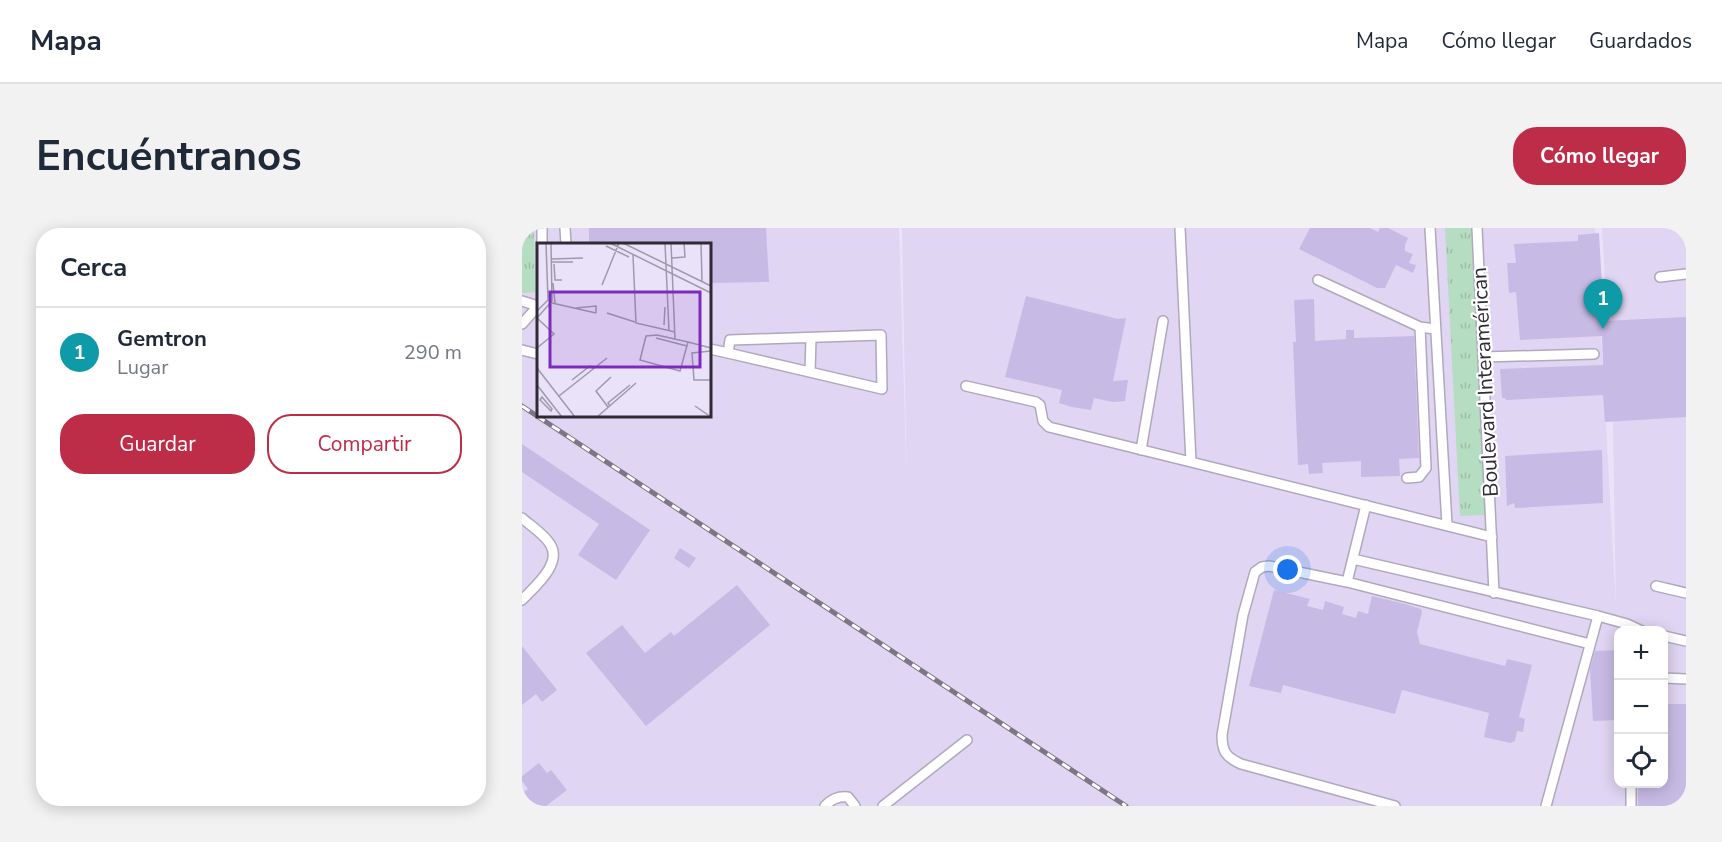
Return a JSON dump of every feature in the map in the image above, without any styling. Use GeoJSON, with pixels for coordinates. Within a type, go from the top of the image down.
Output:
{"type":"FeatureCollection","features":[{"type":"Feature","properties":{"kind":"street"},"geometry":{"type":"LineString","coordinates":[[1180,228],[1191,462]]}},
{"type":"Feature","properties":{"kind":"street"},"geometry":{"type":"LineString","coordinates":[[1430,228],[1448,525]]}},
{"type":"Feature","properties":{"kind":"street","name":"Boulevard Interamérican"},"geometry":{"type":"LineString","coordinates":[[1477,228],[1494,593]]}},
{"type":"Feature","properties":{"kind":"street"},"geometry":{"type":"LineString","coordinates":[[1660,277],[1686,274]]}},
{"type":"Feature","properties":{"kind":"street"},"geometry":{"type":"LineString","coordinates":[[1318,280],[1420,327],[1435,329]]}},
{"type":"Feature","properties":{"kind":"street"},"geometry":{"type":"LineString","coordinates":[[522,301],[537,306]]}},
{"type":"Feature","properties":{"kind":"street"},"geometry":{"type":"LineString","coordinates":[[522,324],[537,307]]}},
{"type":"Feature","properties":{"kind":"street"},"geometry":{"type":"LineString","coordinates":[[1141,450],[1163,321]]}},
{"type":"Feature","properties":{"kind":"street"},"geometry":{"type":"LineString","coordinates":[[1407,478],[1419,477],[1426,468],[1420,327]]}},
{"type":"Feature","properties":{"kind":"street"},"geometry":{"type":"LineString","coordinates":[[711,349],[882,389],[881,335],[730,340],[728,353]]}},
{"type":"Feature","properties":{"kind":"street"},"geometry":{"type":"LineString","coordinates":[[810,372],[811,338]]}},
{"type":"Feature","properties":{"kind":"street"},"geometry":{"type":"LineString","coordinates":[[522,350],[537,354]]}},
{"type":"Feature","properties":{"kind":"street"},"geometry":{"type":"LineString","coordinates":[[1483,357],[1593,354]]}},
{"type":"Feature","properties":{"kind":"street"},"geometry":{"type":"LineString","coordinates":[[966,386],[1036,402],[1040,405],[1043,420],[1048,427],[1492,537]]}},
{"type":"Feature","properties":{"kind":"street"},"geometry":{"type":"LineString","coordinates":[[1347,582],[1366,505]]}},
{"type":"Feature","properties":{"kind":"street"},"geometry":{"type":"LineString","coordinates":[[522,518],[549,542],[553,550],[547,571],[522,600]]}},
{"type":"Feature","properties":{"kind":"street"},"geometry":{"type":"LineString","coordinates":[[1353,559],[1632,626]]}},
{"type":"Feature","properties":{"kind":"street"},"geometry":{"type":"LineString","coordinates":[[1395,806],[1241,765],[1224,753],[1222,735],[1243,615],[1255,572],[1262,567],[1269,566],[1347,582],[1590,644]]}},
{"type":"Feature","properties":{"kind":"street"},"geometry":{"type":"LineString","coordinates":[[1656,586],[1686,593]]}},
{"type":"Feature","properties":{"kind":"street"},"geometry":{"type":"LineString","coordinates":[[1546,806],[1598,616]]}},
{"type":"Feature","properties":{"kind":"street"},"geometry":{"type":"LineString","coordinates":[[1668,637],[1686,641]]}},
{"type":"Feature","properties":{"kind":"street"},"geometry":{"type":"LineString","coordinates":[[1668,678],[1686,680]]}},
{"type":"Feature","properties":{"kind":"street"},"geometry":{"type":"LineString","coordinates":[[883,806],[967,740]]}},
{"type":"Feature","properties":{"kind":"street"},"geometry":{"type":"LineString","coordinates":[[1631,788],[1631,806]]}},
{"type":"Feature","properties":{"kind":"street"},"geometry":{"type":"LineString","coordinates":[[825,806],[840,796],[848,797],[855,806]]}},
{"type":"Feature","properties":{"kind":"shaded area"},"geometry":{"type":"Polygon","coordinates":[[[522,228],[899,228],[907,491],[902,228],[1595,228],[1616,607],[1613,421],[1602,228],[1686,228],[1686,806],[522,806],[522,228]]]}},
{"type":"Feature","properties":{"kind":"green space"},"geometry":{"type":"Polygon","coordinates":[[[522,228],[534,228],[535,292],[522,293],[522,228]]]}},
{"type":"Feature","properties":{"kind":"green space"},"geometry":{"type":"Polygon","coordinates":[[[1445,228],[1472,228],[1486,515],[1460,516],[1445,228]]]}},
{"type":"Feature","properties":{"kind":"building"},"geometry":{"type":"Polygon","coordinates":[[[589,228],[766,228],[769,282],[711,283],[711,243],[589,243],[589,228]]]}},
{"type":"Feature","properties":{"kind":"building"},"geometry":{"type":"Polygon","coordinates":[[[1310,228],[1370,228],[1378,232],[1380,228],[1388,228],[1408,238],[1405,251],[1413,254],[1409,263],[1416,265],[1413,273],[1396,265],[1385,288],[1377,288],[1299,249],[1310,228]]]}},
{"type":"Feature","properties":{"kind":"building"},"geometry":{"type":"Polygon","coordinates":[[[1599,233],[1604,321],[1686,317],[1686,417],[1605,422],[1603,395],[1506,400],[1502,398],[1500,369],[1603,365],[1602,336],[1520,340],[1516,292],[1509,293],[1507,263],[1516,263],[1514,244],[1578,241],[1578,235],[1599,233]]]}},
{"type":"Feature","properties":{"kind":"building"},"geometry":{"type":"Polygon","coordinates":[[[1026,296],[1118,319],[1126,318],[1113,381],[1128,380],[1125,401],[1113,402],[1094,398],[1091,410],[1072,407],[1059,403],[1062,390],[1005,377],[1026,296]]]}},
{"type":"Feature","properties":{"kind":"building"},"geometry":{"type":"Polygon","coordinates":[[[1314,299],[1315,341],[1346,339],[1346,330],[1354,330],[1354,338],[1414,336],[1419,458],[1399,459],[1400,476],[1361,477],[1361,461],[1322,463],[1323,473],[1309,474],[1308,464],[1298,465],[1293,342],[1296,342],[1294,300],[1314,299]]]}},
{"type":"Feature","properties":{"kind":"building"},"geometry":{"type":"Polygon","coordinates":[[[522,444],[650,530],[616,580],[578,555],[599,524],[522,472],[522,444]]]}},
{"type":"Feature","properties":{"kind":"building"},"geometry":{"type":"Polygon","coordinates":[[[1602,450],[1603,503],[1515,508],[1514,503],[1507,506],[1505,456],[1602,450]]]}},
{"type":"Feature","properties":{"kind":"building"},"geometry":{"type":"Polygon","coordinates":[[[680,548],[696,558],[689,568],[674,558],[680,548]]]}},
{"type":"Feature","properties":{"kind":"building"},"geometry":{"type":"Polygon","coordinates":[[[737,585],[770,625],[646,726],[586,653],[622,625],[645,653],[671,632],[674,636],[737,585]]]}},
{"type":"Feature","properties":{"kind":"building"},"geometry":{"type":"Polygon","coordinates":[[[1274,590],[1310,599],[1307,606],[1323,610],[1325,601],[1344,607],[1342,614],[1356,618],[1358,611],[1368,614],[1372,596],[1405,604],[1421,609],[1417,632],[1420,644],[1505,666],[1507,659],[1532,665],[1519,717],[1525,719],[1523,732],[1517,731],[1515,741],[1510,743],[1484,737],[1489,713],[1402,690],[1395,714],[1283,685],[1281,693],[1249,686],[1274,590]]]}},
{"type":"Feature","properties":{"kind":"building"},"geometry":{"type":"Polygon","coordinates":[[[522,646],[557,690],[542,702],[536,694],[522,705],[522,646]]]}},
{"type":"Feature","properties":{"kind":"building"},"geometry":{"type":"Polygon","coordinates":[[[1614,650],[1614,720],[1593,721],[1590,669],[1595,651],[1614,650]]]}},
{"type":"Feature","properties":{"kind":"building"},"geometry":{"type":"Polygon","coordinates":[[[1668,704],[1686,704],[1686,806],[1638,806],[1638,788],[1668,788],[1668,704]]]}},
{"type":"Feature","properties":{"kind":"building"},"geometry":{"type":"Polygon","coordinates":[[[539,763],[547,773],[551,770],[567,790],[546,806],[522,806],[522,793],[528,789],[522,781],[522,776],[539,763]]]}},
{"type":"Feature","properties":{"kind":"railway"},"geometry":{"type":"LineString","coordinates":[[522,406],[537,416]]}},
{"type":"Feature","properties":{"kind":"railway"},"geometry":{"type":"LineString","coordinates":[[539,417],[1126,806]]}},
{"type":"Feature","properties":{"kind":"place","name":"Gemtron"},"geometry":{"type":"Point","coordinates":[1603,329]}}]}
